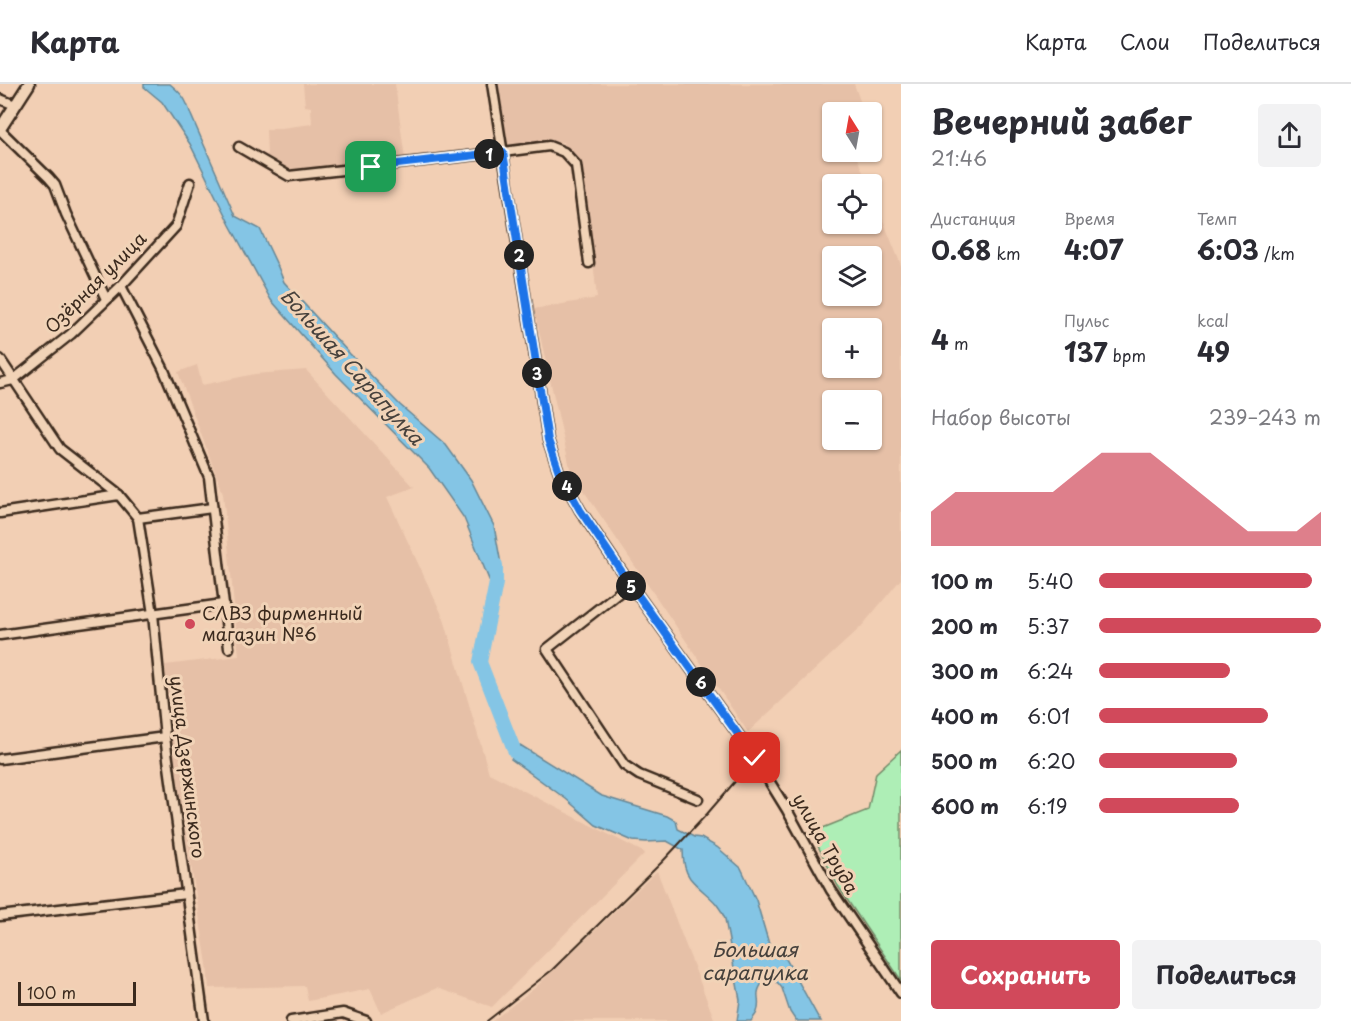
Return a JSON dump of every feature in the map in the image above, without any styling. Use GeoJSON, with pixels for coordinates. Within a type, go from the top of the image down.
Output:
{"type":"FeatureCollection","features":[{"type":"Feature","properties":{"kind":"main road"},"geometry":{"type":"LineString","coordinates":[[0,130],[29,84]]}},
{"type":"Feature","properties":{"kind":"street","name":"улица Труда"},"geometry":{"type":"LineString","coordinates":[[492,84],[548,440],[559,472],[580,510],[630,584],[755,758],[831,890],[901,993]]}},
{"type":"Feature","properties":{"kind":"street"},"geometry":{"type":"LineString","coordinates":[[0,99],[15,105]]}},
{"type":"Feature","properties":{"kind":"street"},"geometry":{"type":"LineString","coordinates":[[0,130],[55,185],[66,214],[106,298]]}},
{"type":"Feature","properties":{"kind":"street"},"geometry":{"type":"LineString","coordinates":[[239,147],[289,176],[549,146],[564,152],[576,165],[590,263]]}},
{"type":"Feature","properties":{"kind":"street","name":"Озёрная улица"},"geometry":{"type":"LineString","coordinates":[[0,383],[13,380],[71,334],[121,286],[176,226],[190,183]]}},
{"type":"Feature","properties":{"kind":"street"},"geometry":{"type":"LineString","coordinates":[[121,286],[163,368],[209,477],[229,648]]}},
{"type":"Feature","properties":{"kind":"street"},"geometry":{"type":"LineString","coordinates":[[0,360],[60,449],[119,495],[138,518],[212,508]]}},
{"type":"Feature","properties":{"kind":"street"},"geometry":{"type":"LineString","coordinates":[[0,513],[119,495]]}},
{"type":"Feature","properties":{"kind":"street","name":"улица Дзержинского"},"geometry":{"type":"LineString","coordinates":[[138,518],[153,614],[165,737],[204,1021]]}},
{"type":"Feature","properties":{"kind":"street"},"geometry":{"type":"LineString","coordinates":[[630,584],[547,649],[624,765],[639,776],[698,799]]}},
{"type":"Feature","properties":{"kind":"street"},"geometry":{"type":"LineString","coordinates":[[0,635],[223,604]]}},
{"type":"Feature","properties":{"kind":"street"},"geometry":{"type":"LineString","coordinates":[[0,759],[165,737]]}},
{"type":"Feature","properties":{"kind":"street"},"geometry":{"type":"LineString","coordinates":[[0,916],[186,894]]}},
{"type":"Feature","properties":{"kind":"street"},"geometry":{"type":"LineString","coordinates":[[291,1021],[343,1013],[366,1021]]}},
{"type":"Feature","properties":{"kind":"shaded area"},"geometry":{"type":"Polygon","coordinates":[[[303,84],[395,84],[405,159],[291,170],[267,156],[266,130],[312,124],[311,107],[305,106],[303,84]]]}},
{"type":"Feature","properties":{"kind":"shaded area"},"geometry":{"type":"Polygon","coordinates":[[[498,84],[854,84],[860,102],[822,102],[822,162],[859,162],[864,174],[822,174],[822,234],[882,234],[882,218],[901,265],[901,579],[861,627],[748,732],[571,472],[534,309],[597,298],[585,187],[580,163],[563,142],[509,149],[498,84]]]}},
{"type":"Feature","properties":{"kind":"shaded area"},"geometry":{"type":"Polygon","coordinates":[[[197,365],[202,385],[255,374],[306,370],[414,487],[387,497],[444,619],[489,773],[645,853],[492,1007],[437,988],[381,1013],[370,989],[308,1001],[305,986],[209,988],[172,748],[165,665],[239,656],[223,493],[178,372],[197,365]]]}},
{"type":"Feature","properties":{"kind":"shaded area"},"geometry":{"type":"Polygon","coordinates":[[[657,871],[715,1021],[492,1021],[536,987],[657,871]]]}},
{"type":"Feature","properties":{"kind":"green space"},"geometry":{"type":"Polygon","coordinates":[[[901,750],[901,980],[838,886],[818,846],[817,835],[823,828],[868,810],[876,773],[901,750]]]}},
{"type":"Feature","properties":{"kind":"water"},"geometry":{"type":"Polygon","coordinates":[[[144,84],[170,84],[181,94],[235,216],[260,229],[284,282],[400,405],[446,445],[471,480],[494,526],[501,564],[498,584],[490,582],[464,518],[429,468],[336,374],[271,300],[230,225],[190,144],[162,102],[144,87],[144,84]]]}},
{"type":"Feature","properties":{"kind":"water","name":"Большая сарапулка"},"geometry":{"type":"Polygon","coordinates":[[[520,745],[602,796],[667,816],[676,821],[678,829],[717,847],[741,868],[756,900],[769,944],[786,959],[821,1021],[796,1021],[790,1012],[782,988],[773,980],[764,981],[760,986],[758,1008],[751,1021],[737,1021],[740,1000],[725,919],[714,901],[688,875],[683,850],[667,841],[633,841],[596,825],[566,799],[511,759],[520,745]]]}},
{"type":"Feature","properties":{"kind":"waterway","name":"Большая Сарапулка"},"geometry":{"type":"LineString","coordinates":[[496,565],[496,583],[480,662],[515,752],[529,761]]}},
{"type":"Feature","properties":{"kind":"railway"},"geometry":{"type":"LineString","coordinates":[[487,1021],[552,970],[663,861],[771,740]]}},
{"type":"Feature","properties":{"kind":"place","name":"СЛВЗ фирменный магазин №6"},"geometry":{"type":"Point","coordinates":[190,624]}},
{"type":"Feature","properties":{"kind":"route"},"geometry":{"type":"LineString","coordinates":[[371,167],[503,152],[548,440],[559,472],[580,510],[630,584],[755,758]]}}]}
